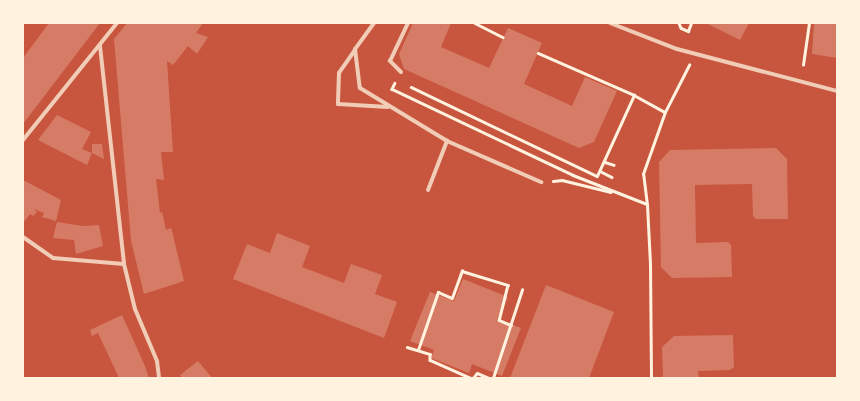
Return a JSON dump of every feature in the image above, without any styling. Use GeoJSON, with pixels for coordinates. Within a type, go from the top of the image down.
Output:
{"type":"FeatureCollection","features":[{"type":"Feature","properties":{"kind":"street"},"geometry":{"type":"LineString","coordinates":[[23,140],[117,23]]}},
{"type":"Feature","properties":{"kind":"street"},"geometry":{"type":"LineString","coordinates":[[374,23],[339,73],[338,104],[389,107]]}},
{"type":"Feature","properties":{"kind":"street"},"geometry":{"type":"LineString","coordinates":[[401,72],[390,61],[408,23]]}},
{"type":"Feature","properties":{"kind":"street"},"geometry":{"type":"LineString","coordinates":[[610,23],[695,53],[837,91]]}},
{"type":"Feature","properties":{"kind":"street"},"geometry":{"type":"LineString","coordinates":[[100,46],[124,264],[135,309],[157,361],[159,378]]}},
{"type":"Feature","properties":{"kind":"street"},"geometry":{"type":"LineString","coordinates":[[355,49],[360,88],[389,107],[448,141],[541,182]]}},
{"type":"Feature","properties":{"kind":"street"},"geometry":{"type":"LineString","coordinates":[[428,190],[448,141]]}},
{"type":"Feature","properties":{"kind":"street"},"geometry":{"type":"LineString","coordinates":[[23,237],[53,258],[124,264]]}},
{"type":"Feature","properties":{"kind":"path"},"geometry":{"type":"LineString","coordinates":[[475,23],[503,37]]}},
{"type":"Feature","properties":{"kind":"path"},"geometry":{"type":"LineString","coordinates":[[679,23],[681,28],[688,31],[691,23]]}},
{"type":"Feature","properties":{"kind":"path"},"geometry":{"type":"LineString","coordinates":[[803,65],[809,23]]}},
{"type":"Feature","properties":{"kind":"path"},"geometry":{"type":"LineString","coordinates":[[538,53],[634,95],[664,112]]}},
{"type":"Feature","properties":{"kind":"path"},"geometry":{"type":"LineString","coordinates":[[651,378],[647,205],[642,174],[664,112],[695,53]]}},
{"type":"Feature","properties":{"kind":"path"},"geometry":{"type":"LineString","coordinates":[[411,87],[597,176],[605,162],[634,95]]}},
{"type":"Feature","properties":{"kind":"path"},"geometry":{"type":"LineString","coordinates":[[392,89],[619,194],[647,205]]}},
{"type":"Feature","properties":{"kind":"path"},"geometry":{"type":"LineString","coordinates":[[605,162],[614,165]]}},
{"type":"Feature","properties":{"kind":"path"},"geometry":{"type":"LineString","coordinates":[[600,171],[612,177]]}},
{"type":"Feature","properties":{"kind":"path"},"geometry":{"type":"LineString","coordinates":[[562,180],[619,194]]}},
{"type":"Feature","properties":{"kind":"path"},"geometry":{"type":"LineString","coordinates":[[418,350],[438,292],[452,298],[462,271],[508,285],[498,320],[511,324]]}},
{"type":"Feature","properties":{"kind":"path"},"geometry":{"type":"LineString","coordinates":[[493,378],[522,290]]}},
{"type":"Feature","properties":{"kind":"path"},"geometry":{"type":"LineString","coordinates":[[407,347],[430,354],[430,360],[472,378],[477,373],[489,378]]}},
{"type":"Feature","properties":{"kind":"building"},"geometry":{"type":"Polygon","coordinates":[[[49,23],[100,23],[23,124],[23,58],[49,23]]]}},
{"type":"Feature","properties":{"kind":"building"},"geometry":{"type":"Polygon","coordinates":[[[127,23],[203,23],[196,33],[208,37],[197,54],[188,46],[173,65],[167,61],[173,152],[161,152],[164,180],[156,179],[160,213],[162,212],[166,230],[171,228],[184,281],[144,294],[131,241],[114,39],[127,23]]]}},
{"type":"Feature","properties":{"kind":"building"},"geometry":{"type":"Polygon","coordinates":[[[413,23],[451,23],[441,47],[489,68],[508,28],[542,43],[524,84],[572,106],[585,77],[617,91],[594,142],[579,148],[404,69],[399,54],[413,23]]]}},
{"type":"Feature","properties":{"kind":"building"},"geometry":{"type":"Polygon","coordinates":[[[706,23],[749,23],[740,40],[706,23]]]}},
{"type":"Feature","properties":{"kind":"building"},"geometry":{"type":"Polygon","coordinates":[[[814,23],[837,23],[837,58],[812,54],[814,23]]]}},
{"type":"Feature","properties":{"kind":"building"},"geometry":{"type":"Polygon","coordinates":[[[57,115],[91,132],[82,149],[92,153],[87,165],[38,140],[57,115]]]}},
{"type":"Feature","properties":{"kind":"building"},"geometry":{"type":"Polygon","coordinates":[[[92,144],[102,144],[104,159],[92,153],[92,144]]]}},
{"type":"Feature","properties":{"kind":"building"},"geometry":{"type":"Polygon","coordinates":[[[776,148],[787,159],[788,219],[756,219],[753,216],[752,184],[695,185],[696,243],[728,242],[731,245],[732,277],[672,278],[661,267],[659,162],[670,150],[776,148]]]}},
{"type":"Feature","properties":{"kind":"building"},"geometry":{"type":"Polygon","coordinates":[[[23,180],[61,200],[56,221],[42,217],[44,213],[34,209],[37,212],[33,216],[30,214],[23,223],[23,180]]]}},
{"type":"Feature","properties":{"kind":"building"},"geometry":{"type":"Polygon","coordinates":[[[57,222],[83,226],[99,225],[103,246],[76,254],[74,240],[53,238],[57,222]]]}},
{"type":"Feature","properties":{"kind":"building"},"geometry":{"type":"Polygon","coordinates":[[[277,233],[310,246],[302,267],[344,283],[351,264],[382,275],[375,294],[397,302],[384,338],[233,279],[247,244],[270,253],[277,233]]]}},
{"type":"Feature","properties":{"kind":"building"},"geometry":{"type":"Polygon","coordinates":[[[463,279],[508,297],[499,320],[521,328],[502,376],[472,364],[469,373],[431,358],[434,350],[410,341],[430,292],[454,301],[463,279]]]}},
{"type":"Feature","properties":{"kind":"building"},"geometry":{"type":"Polygon","coordinates":[[[546,285],[614,312],[589,378],[510,378],[546,285]]]}},
{"type":"Feature","properties":{"kind":"building"},"geometry":{"type":"Polygon","coordinates":[[[122,315],[149,378],[119,378],[98,333],[92,336],[90,330],[122,315]]]}},
{"type":"Feature","properties":{"kind":"building"},"geometry":{"type":"Polygon","coordinates":[[[733,335],[734,367],[730,370],[698,371],[699,378],[663,378],[662,347],[674,336],[733,335]]]}},
{"type":"Feature","properties":{"kind":"building"},"geometry":{"type":"Polygon","coordinates":[[[198,361],[212,378],[182,378],[180,375],[198,361]]]}}]}
